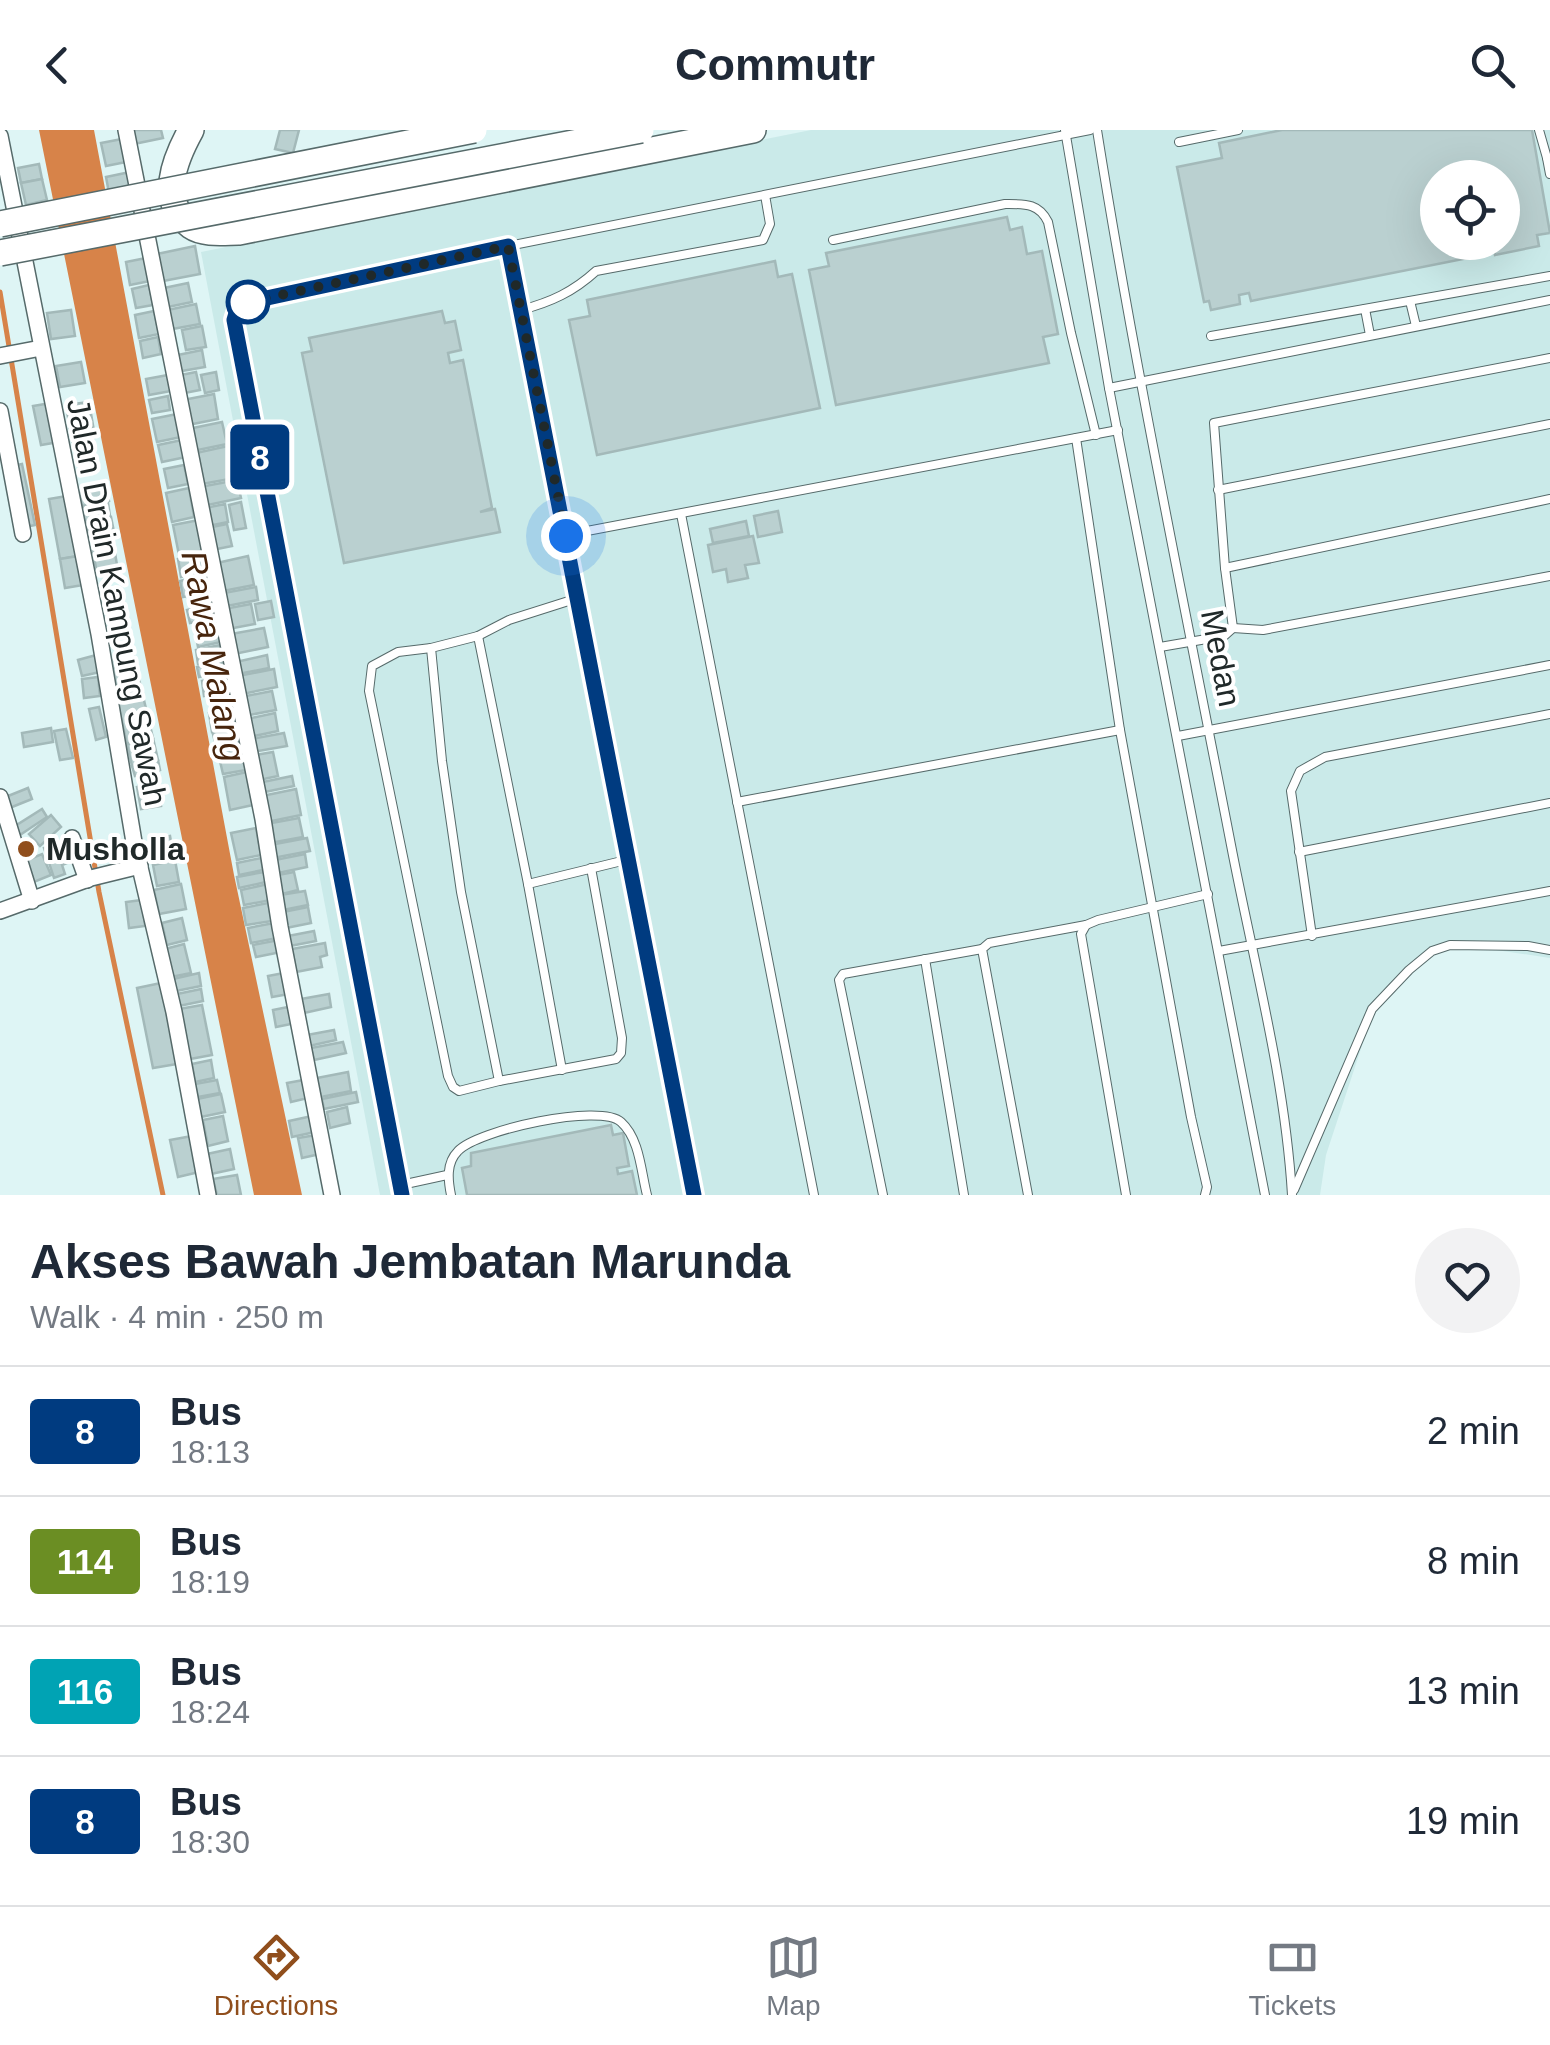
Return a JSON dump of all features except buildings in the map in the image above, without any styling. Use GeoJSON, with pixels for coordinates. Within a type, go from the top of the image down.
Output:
{"type":"FeatureCollection","features":[{"type":"Feature","properties":{"kind":"main road"},"geometry":{"type":"LineString","coordinates":[[191,130],[176,155],[170,185],[175,206],[192,226],[207,232],[239,232],[752,130]]}},
{"type":"Feature","properties":{"kind":"main road"},"geometry":{"type":"LineString","coordinates":[[0,224],[474,130]]}},
{"type":"Feature","properties":{"kind":"main road"},"geometry":{"type":"LineString","coordinates":[[0,253],[641,130]]}},
{"type":"Feature","properties":{"kind":"street"},"geometry":{"type":"LineString","coordinates":[[126,130],[263,818],[332,1195]]}},
{"type":"Feature","properties":{"kind":"street","name":"Jalan Drain Kampung Sawah"},"geometry":{"type":"LineString","coordinates":[[0,136],[98,634],[132,868],[174,1012],[208,1195]]}},
{"type":"Feature","properties":{"kind":"street"},"geometry":{"type":"LineString","coordinates":[[138,192],[170,185]]}},
{"type":"Feature","properties":{"kind":"street"},"geometry":{"type":"LineString","coordinates":[[147,237],[192,226]]}},
{"type":"Feature","properties":{"kind":"street"},"geometry":{"type":"LineString","coordinates":[[0,356],[41,348]]}},
{"type":"Feature","properties":{"kind":"street"},"geometry":{"type":"LineString","coordinates":[[0,411],[23,534]]}},
{"type":"Feature","properties":{"kind":"street"},"geometry":{"type":"LineString","coordinates":[[0,797],[32,901]]}},
{"type":"Feature","properties":{"kind":"street"},"geometry":{"type":"LineString","coordinates":[[72,838],[89,879]]}},
{"type":"Feature","properties":{"kind":"street"},"geometry":{"type":"LineString","coordinates":[[0,911],[132,868]]}},
{"type":"Feature","properties":{"kind":"lane"},"geometry":{"type":"LineString","coordinates":[[447,1175],[402,1190],[234,320],[237,310],[248,302],[508,246],[1066,132],[1094,130]]}},
{"type":"Feature","properties":{"kind":"lane","name":"Medan"},"geometry":{"type":"LineString","coordinates":[[1094,130],[1139,381],[1280,1097],[1292,1194]]}},
{"type":"Feature","properties":{"kind":"lane"},"geometry":{"type":"LineString","coordinates":[[1179,142],[1238,130]]}},
{"type":"Feature","properties":{"kind":"lane"},"geometry":{"type":"LineString","coordinates":[[1539,130],[1550,174]]}},
{"type":"Feature","properties":{"kind":"lane"},"geometry":{"type":"LineString","coordinates":[[1066,132],[1109,388],[1266,1195]]}},
{"type":"Feature","properties":{"kind":"lane"},"geometry":{"type":"LineString","coordinates":[[521,310],[555,301],[596,271],[763,240],[770,224],[765,194]]}},
{"type":"Feature","properties":{"kind":"lane"},"geometry":{"type":"LineString","coordinates":[[833,240],[1006,204],[1030,204],[1043,212],[1096,434]]}},
{"type":"Feature","properties":{"kind":"lane"},"geometry":{"type":"LineString","coordinates":[[508,246],[694,1195]]}},
{"type":"Feature","properties":{"kind":"lane"},"geometry":{"type":"LineString","coordinates":[[1211,336],[1550,276]]}},
{"type":"Feature","properties":{"kind":"lane"},"geometry":{"type":"LineString","coordinates":[[1109,388],[1550,300]]}},
{"type":"Feature","properties":{"kind":"lane"},"geometry":{"type":"LineString","coordinates":[[1410,301],[1416,326]]}},
{"type":"Feature","properties":{"kind":"lane"},"geometry":{"type":"LineString","coordinates":[[1365,309],[1370,335]]}},
{"type":"Feature","properties":{"kind":"lane"},"geometry":{"type":"LineString","coordinates":[[1233,628],[1214,423],[1550,358]]}},
{"type":"Feature","properties":{"kind":"lane"},"geometry":{"type":"LineString","coordinates":[[1218,490],[1550,424]]}},
{"type":"Feature","properties":{"kind":"lane"},"geometry":{"type":"LineString","coordinates":[[566,536],[1118,430]]}},
{"type":"Feature","properties":{"kind":"lane"},"geometry":{"type":"LineString","coordinates":[[1076,438],[1120,730],[1190,1118],[1208,1187],[1204,1195]]}},
{"type":"Feature","properties":{"kind":"lane"},"geometry":{"type":"LineString","coordinates":[[1225,568],[1550,499]]}},
{"type":"Feature","properties":{"kind":"lane"},"geometry":{"type":"LineString","coordinates":[[680,514],[814,1195]]}},
{"type":"Feature","properties":{"kind":"lane"},"geometry":{"type":"LineString","coordinates":[[1160,647],[1224,636],[1233,628],[1263,630],[1550,576]]}},
{"type":"Feature","properties":{"kind":"lane"},"geometry":{"type":"LineString","coordinates":[[578,598],[509,620],[478,636],[398,652],[372,666],[369,692],[448,1076],[459,1091],[616,1059],[621,1052],[622,1038],[590,868]]}},
{"type":"Feature","properties":{"kind":"lane"},"geometry":{"type":"LineString","coordinates":[[478,636],[562,1070]]}},
{"type":"Feature","properties":{"kind":"lane"},"geometry":{"type":"LineString","coordinates":[[430,648],[458,874],[500,1081]]}},
{"type":"Feature","properties":{"kind":"lane"},"geometry":{"type":"LineString","coordinates":[[1178,736],[1550,665]]}},
{"type":"Feature","properties":{"kind":"lane"},"geometry":{"type":"LineString","coordinates":[[1312,936],[1291,791],[1300,771],[1325,758],[1550,714]]}},
{"type":"Feature","properties":{"kind":"lane"},"geometry":{"type":"LineString","coordinates":[[737,802],[1120,730]]}},
{"type":"Feature","properties":{"kind":"lane"},"geometry":{"type":"LineString","coordinates":[[1299,852],[1550,804]]}},
{"type":"Feature","properties":{"kind":"lane"},"geometry":{"type":"LineString","coordinates":[[528,884],[630,859]]}},
{"type":"Feature","properties":{"kind":"lane"},"geometry":{"type":"LineString","coordinates":[[1219,950],[1550,891]]}},
{"type":"Feature","properties":{"kind":"lane"},"geometry":{"type":"LineString","coordinates":[[884,1195],[839,980],[843,974],[982,948],[989,943],[1086,925],[1208,894]]}},
{"type":"Feature","properties":{"kind":"lane"},"geometry":{"type":"LineString","coordinates":[[1086,925],[1081,934],[1126,1195]]}},
{"type":"Feature","properties":{"kind":"lane"},"geometry":{"type":"LineString","coordinates":[[1292,1194],[1372,1009],[1410,970],[1432,951],[1450,945],[1550,950]]}},
{"type":"Feature","properties":{"kind":"lane"},"geometry":{"type":"LineString","coordinates":[[982,948],[1028,1195]]}},
{"type":"Feature","properties":{"kind":"lane"},"geometry":{"type":"LineString","coordinates":[[924,959],[964,1195]]}},
{"type":"Feature","properties":{"kind":"lane"},"geometry":{"type":"LineString","coordinates":[[450,1195],[447,1175],[456,1152],[480,1135],[605,1113],[620,1121],[634,1138],[646,1195]]}},
{"type":"Feature","properties":{"kind":"shaded area"},"geometry":{"type":"Polygon","coordinates":[[[39,130],[94,130],[234,875],[302,1195],[254,1195],[39,130]]]}},
{"type":"Feature","properties":{"kind":"shaded area"},"geometry":{"type":"Polygon","coordinates":[[[811,130],[1550,130],[1550,958],[1443,942],[1376,1003],[1326,1155],[1320,1195],[380,1195],[201,252],[811,130]]]}},
{"type":"Feature","properties":{"kind":"waterway"},"geometry":{"type":"LineString","coordinates":[[0,292],[99,892],[163,1195]]}},
{"type":"Feature","properties":{"kind":"bus line","name":"8"},"geometry":{"type":"LineString","coordinates":[[402,1195],[234,320],[237,310],[248,302],[508,246],[694,1195]]}},
{"type":"Feature","properties":{"kind":"place","name":"Musholla"},"geometry":{"type":"Point","coordinates":[26,849]}},
{"type":"Feature","properties":{"kind":"route"},"geometry":{"type":"LineString","coordinates":[[248,302],[508,246],[566,536]]}},
{"type":"Feature","properties":{"kind":"water label","name":"Rawa Malang"},"geometry":{"type":"Point","coordinates":[214,656]}}]}
